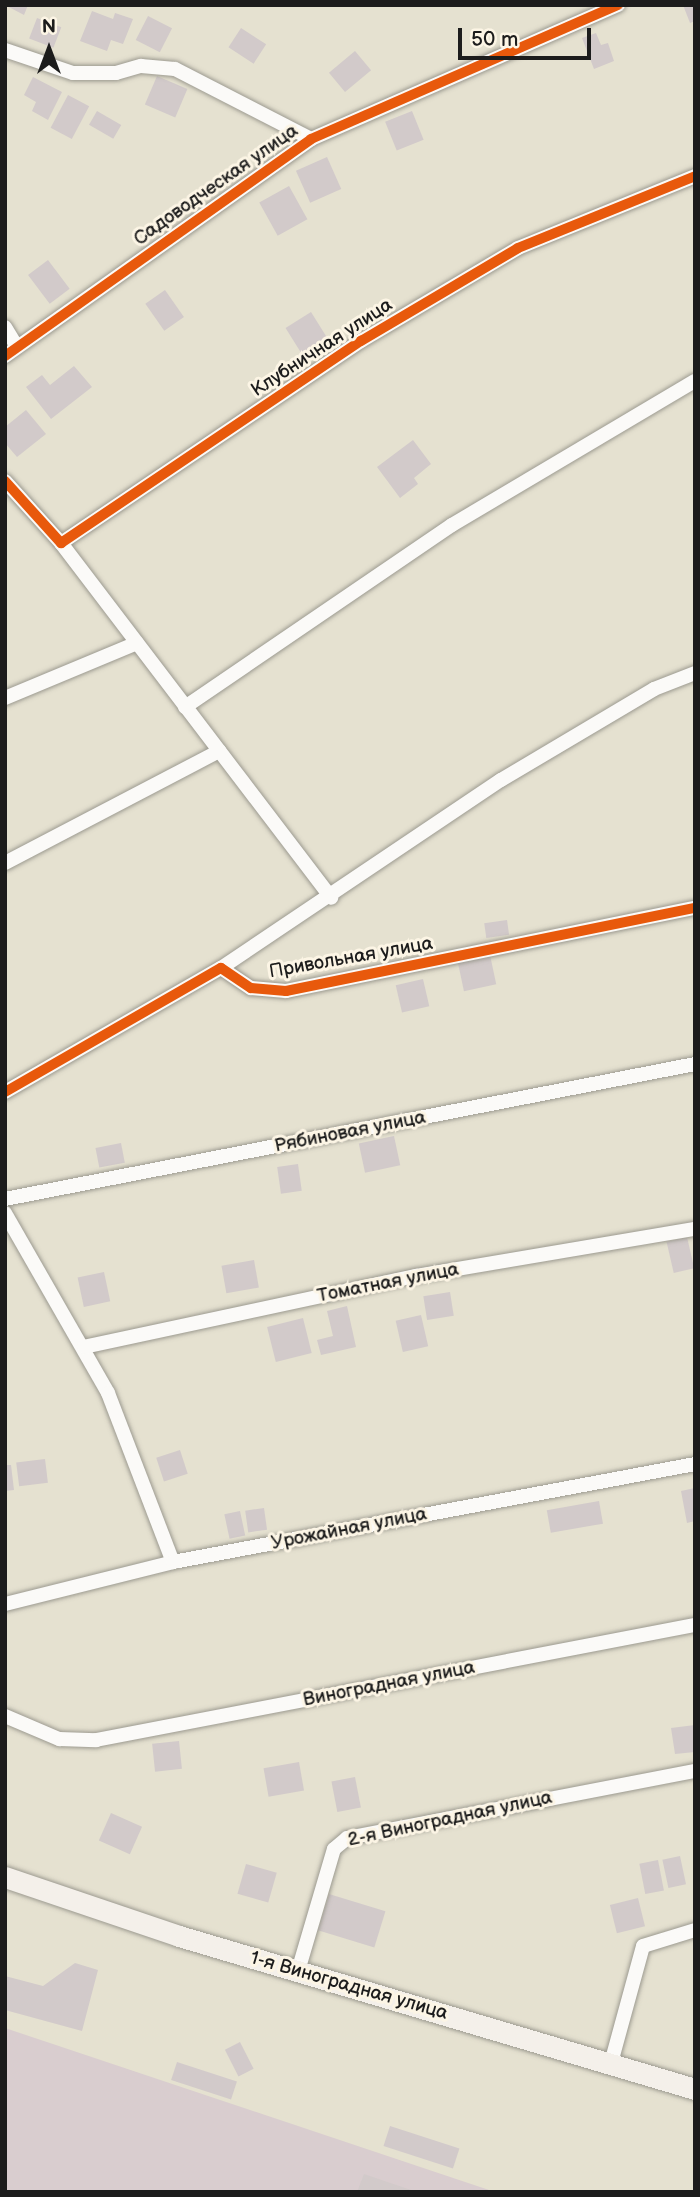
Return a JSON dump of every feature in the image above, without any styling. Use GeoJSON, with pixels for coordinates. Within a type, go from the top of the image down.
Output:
{"type":"FeatureCollection","features":[{"type":"Feature","properties":{"kind":"main road","name":"1-я Виноградная улица"},"geometry":{"type":"LineString","coordinates":[[5,1877],[298,1971],[695,2089]]}},
{"type":"Feature","properties":{"kind":"street","name":"Садоводческая улица"},"geometry":{"type":"LineString","coordinates":[[11,352],[311,139],[618,5]]}},
{"type":"Feature","properties":{"kind":"street"},"geometry":{"type":"LineString","coordinates":[[5,50],[73,73],[116,73],[141,66],[174,69],[311,139]]}},
{"type":"Feature","properties":{"kind":"street","name":"Клубничная улица"},"geometry":{"type":"LineString","coordinates":[[61,543],[361,341],[518,248],[695,176]]}},
{"type":"Feature","properties":{"kind":"street"},"geometry":{"type":"LineString","coordinates":[[5,327],[11,352]]}},
{"type":"Feature","properties":{"kind":"street"},"geometry":{"type":"LineString","coordinates":[[185,707],[452,525],[695,381]]}},
{"type":"Feature","properties":{"kind":"street"},"geometry":{"type":"LineString","coordinates":[[5,481],[61,543],[331,898]]}},
{"type":"Feature","properties":{"kind":"street"},"geometry":{"type":"LineString","coordinates":[[5,698],[137,643]]}},
{"type":"Feature","properties":{"kind":"street"},"geometry":{"type":"LineString","coordinates":[[5,1092],[221,968],[331,898],[501,780],[654,689],[695,673]]}},
{"type":"Feature","properties":{"kind":"street"},"geometry":{"type":"LineString","coordinates":[[5,863],[219,751]]}},
{"type":"Feature","properties":{"kind":"street","name":"Привольная улица"},"geometry":{"type":"LineString","coordinates":[[221,968],[251,988],[286,991],[695,908]]}},
{"type":"Feature","properties":{"kind":"street","name":"Рябиновая улица"},"geometry":{"type":"LineString","coordinates":[[5,1199],[695,1064]]}},
{"type":"Feature","properties":{"kind":"street"},"geometry":{"type":"LineString","coordinates":[[5,1213],[107,1393],[173,1562]]}},
{"type":"Feature","properties":{"kind":"street","name":"Томатная улица"},"geometry":{"type":"LineString","coordinates":[[83,1348],[416,1276],[695,1229]]}},
{"type":"Feature","properties":{"kind":"street","name":"Урожайная улица"},"geometry":{"type":"LineString","coordinates":[[5,1604],[173,1562],[695,1464]]}},
{"type":"Feature","properties":{"kind":"street","name":"Виноградная улица"},"geometry":{"type":"LineString","coordinates":[[5,1716],[59,1739],[83,1742],[695,1625]]}},
{"type":"Feature","properties":{"kind":"street","name":"2-я Виноградная улица"},"geometry":{"type":"LineString","coordinates":[[298,1971],[334,1849],[346,1838],[695,1771]]}},
{"type":"Feature","properties":{"kind":"street"},"geometry":{"type":"LineString","coordinates":[[611,2063],[643,1946],[695,1930]]}},
{"type":"Feature","properties":{"kind":"shaded area"},"geometry":{"type":"Polygon","coordinates":[[[5,2028],[495,2192],[5,2192],[5,2028]]]}},
{"type":"Feature","properties":{"kind":"building"},"geometry":{"type":"Polygon","coordinates":[[[5,5],[28,5],[24,15],[5,5]]]}},
{"type":"Feature","properties":{"kind":"building"},"geometry":{"type":"Polygon","coordinates":[[[683,5],[695,5],[695,21],[690,23],[683,5]]]}},
{"type":"Feature","properties":{"kind":"building"},"geometry":{"type":"Polygon","coordinates":[[[92,11],[113,19],[115,13],[133,19],[123,44],[111,40],[107,51],[80,41],[92,11]]]}},
{"type":"Feature","properties":{"kind":"building"},"geometry":{"type":"Polygon","coordinates":[[[148,16],[172,28],[160,52],[136,40],[148,16]]]}},
{"type":"Feature","properties":{"kind":"building"},"geometry":{"type":"Polygon","coordinates":[[[37,18],[61,27],[53,48],[29,39],[37,18]]]}},
{"type":"Feature","properties":{"kind":"building"},"geometry":{"type":"Polygon","coordinates":[[[241,28],[266,44],[254,64],[228,47],[241,28]]]}},
{"type":"Feature","properties":{"kind":"building"},"geometry":{"type":"Polygon","coordinates":[[[596,33],[601,45],[608,43],[614,61],[594,69],[582,38],[596,33]]]}},
{"type":"Feature","properties":{"kind":"building"},"geometry":{"type":"Polygon","coordinates":[[[355,51],[371,70],[345,92],[329,73],[355,51]]]}},
{"type":"Feature","properties":{"kind":"building"},"geometry":{"type":"Polygon","coordinates":[[[157,76],[187,89],[175,117],[145,105],[157,76]]]}},
{"type":"Feature","properties":{"kind":"building"},"geometry":{"type":"Polygon","coordinates":[[[33,77],[62,92],[48,120],[32,111],[36,102],[24,95],[33,77]]]}},
{"type":"Feature","properties":{"kind":"building"},"geometry":{"type":"Polygon","coordinates":[[[68,95],[89,106],[72,139],[51,128],[68,95]]]}},
{"type":"Feature","properties":{"kind":"building"},"geometry":{"type":"Polygon","coordinates":[[[97,111],[121,125],[113,139],[89,125],[97,111]]]}},
{"type":"Feature","properties":{"kind":"building"},"geometry":{"type":"Polygon","coordinates":[[[412,111],[424,140],[397,151],[385,122],[412,111]]]}},
{"type":"Feature","properties":{"kind":"building"},"geometry":{"type":"Polygon","coordinates":[[[327,157],[341,189],[310,203],[296,171],[327,157]]]}},
{"type":"Feature","properties":{"kind":"building"},"geometry":{"type":"Polygon","coordinates":[[[289,186],[307,219],[278,236],[259,202],[289,186]]]}},
{"type":"Feature","properties":{"kind":"building"},"geometry":{"type":"Polygon","coordinates":[[[48,260],[70,289],[50,304],[28,275],[48,260]]]}},
{"type":"Feature","properties":{"kind":"building"},"geometry":{"type":"Polygon","coordinates":[[[165,290],[184,317],[164,331],[145,304],[165,290]]]}},
{"type":"Feature","properties":{"kind":"building"},"geometry":{"type":"Polygon","coordinates":[[[311,312],[330,343],[305,358],[286,328],[311,312]]]}},
{"type":"Feature","properties":{"kind":"building"},"geometry":{"type":"Polygon","coordinates":[[[74,366],[92,387],[51,419],[26,387],[42,375],[50,385],[74,366]]]}},
{"type":"Feature","properties":{"kind":"building"},"geometry":{"type":"Polygon","coordinates":[[[26,410],[46,434],[17,457],[5,443],[5,427],[26,410]]]}},
{"type":"Feature","properties":{"kind":"building"},"geometry":{"type":"Polygon","coordinates":[[[413,440],[431,464],[414,478],[418,484],[400,498],[377,467],[413,440]]]}},
{"type":"Feature","properties":{"kind":"building"},"geometry":{"type":"Polygon","coordinates":[[[507,920],[509,935],[486,938],[484,923],[507,920]]]}},
{"type":"Feature","properties":{"kind":"building"},"geometry":{"type":"Polygon","coordinates":[[[490,955],[496,984],[464,991],[458,962],[490,955]]]}},
{"type":"Feature","properties":{"kind":"building"},"geometry":{"type":"Polygon","coordinates":[[[423,979],[429,1006],[402,1013],[396,985],[423,979]]]}},
{"type":"Feature","properties":{"kind":"building"},"geometry":{"type":"Polygon","coordinates":[[[394,1136],[400,1165],[365,1173],[359,1143],[394,1136]]]}},
{"type":"Feature","properties":{"kind":"building"},"geometry":{"type":"Polygon","coordinates":[[[121,1143],[125,1163],[99,1168],[95,1148],[121,1143]]]}},
{"type":"Feature","properties":{"kind":"building"},"geometry":{"type":"Polygon","coordinates":[[[298,1164],[302,1191],[281,1194],[277,1167],[298,1164]]]}},
{"type":"Feature","properties":{"kind":"building"},"geometry":{"type":"Polygon","coordinates":[[[687,1237],[694,1268],[674,1273],[667,1242],[687,1237]]]}},
{"type":"Feature","properties":{"kind":"building"},"geometry":{"type":"Polygon","coordinates":[[[254,1260],[259,1288],[226,1293],[222,1266],[254,1260]]]}},
{"type":"Feature","properties":{"kind":"building"},"geometry":{"type":"Polygon","coordinates":[[[104,1272],[110,1301],[84,1307],[78,1278],[104,1272]]]}},
{"type":"Feature","properties":{"kind":"building"},"geometry":{"type":"Polygon","coordinates":[[[450,1292],[454,1316],[427,1320],[423,1296],[450,1292]]]}},
{"type":"Feature","properties":{"kind":"building"},"geometry":{"type":"Polygon","coordinates":[[[347,1306],[356,1347],[321,1355],[317,1340],[333,1336],[327,1311],[347,1306]]]}},
{"type":"Feature","properties":{"kind":"building"},"geometry":{"type":"Polygon","coordinates":[[[421,1315],[428,1346],[403,1352],[396,1321],[421,1315]]]}},
{"type":"Feature","properties":{"kind":"building"},"geometry":{"type":"Polygon","coordinates":[[[303,1318],[312,1353],[276,1362],[267,1327],[303,1318]]]}},
{"type":"Feature","properties":{"kind":"building"},"geometry":{"type":"Polygon","coordinates":[[[180,1450],[188,1474],[164,1482],[156,1458],[180,1450]]]}},
{"type":"Feature","properties":{"kind":"building"},"geometry":{"type":"Polygon","coordinates":[[[45,1459],[48,1483],[19,1486],[16,1463],[45,1459]]]}},
{"type":"Feature","properties":{"kind":"building"},"geometry":{"type":"Polygon","coordinates":[[[5,1465],[11,1465],[14,1490],[5,1491],[5,1465]]]}},
{"type":"Feature","properties":{"kind":"building"},"geometry":{"type":"Polygon","coordinates":[[[695,1488],[695,1521],[687,1523],[681,1491],[695,1488]]]}},
{"type":"Feature","properties":{"kind":"building"},"geometry":{"type":"Polygon","coordinates":[[[599,1501],[603,1524],[551,1533],[547,1510],[599,1501]]]}},
{"type":"Feature","properties":{"kind":"building"},"geometry":{"type":"Polygon","coordinates":[[[264,1508],[267,1530],[248,1532],[245,1511],[264,1508]]]}},
{"type":"Feature","properties":{"kind":"building"},"geometry":{"type":"Polygon","coordinates":[[[240,1511],[245,1535],[230,1539],[224,1514],[240,1511]]]}},
{"type":"Feature","properties":{"kind":"building"},"geometry":{"type":"Polygon","coordinates":[[[695,1725],[695,1752],[675,1754],[671,1728],[695,1725]]]}},
{"type":"Feature","properties":{"kind":"building"},"geometry":{"type":"Polygon","coordinates":[[[179,1741],[182,1769],[155,1772],[152,1744],[179,1741]]]}},
{"type":"Feature","properties":{"kind":"building"},"geometry":{"type":"Polygon","coordinates":[[[299,1762],[304,1791],[269,1797],[264,1768],[299,1762]]]}},
{"type":"Feature","properties":{"kind":"building"},"geometry":{"type":"Polygon","coordinates":[[[355,1777],[361,1807],[337,1812],[331,1782],[355,1777]]]}},
{"type":"Feature","properties":{"kind":"building"},"geometry":{"type":"Polygon","coordinates":[[[111,1813],[142,1827],[130,1854],[99,1840],[111,1813]]]}},
{"type":"Feature","properties":{"kind":"building"},"geometry":{"type":"Polygon","coordinates":[[[680,1856],[686,1884],[668,1888],[662,1860],[680,1856]]]}},
{"type":"Feature","properties":{"kind":"building"},"geometry":{"type":"Polygon","coordinates":[[[658,1860],[664,1890],[645,1894],[639,1864],[658,1860]]]}},
{"type":"Feature","properties":{"kind":"building"},"geometry":{"type":"Polygon","coordinates":[[[246,1864],[277,1873],[268,1903],[237,1894],[246,1864]]]}},
{"type":"Feature","properties":{"kind":"building"},"geometry":{"type":"Polygon","coordinates":[[[329,1894],[385,1911],[374,1948],[318,1930],[329,1894]]]}},
{"type":"Feature","properties":{"kind":"building"},"geometry":{"type":"Polygon","coordinates":[[[638,1898],[645,1926],[617,1933],[610,1905],[638,1898]]]}},
{"type":"Feature","properties":{"kind":"building"},"geometry":{"type":"Polygon","coordinates":[[[75,1963],[98,1970],[82,2031],[5,2010],[5,1976],[43,1986],[75,1963]]]}},
{"type":"Feature","properties":{"kind":"building"},"geometry":{"type":"Polygon","coordinates":[[[240,2042],[254,2069],[238,2076],[225,2050],[240,2042]]]}},
{"type":"Feature","properties":{"kind":"building"},"geometry":{"type":"Polygon","coordinates":[[[177,2062],[237,2081],[231,2100],[171,2080],[177,2062]]]}},
{"type":"Feature","properties":{"kind":"building"},"geometry":{"type":"Polygon","coordinates":[[[390,2126],[459,2149],[453,2169],[384,2146],[390,2126]]]}},
{"type":"Feature","properties":{"kind":"building"},"geometry":{"type":"Polygon","coordinates":[[[364,2174],[414,2191],[414,2192],[357,2192],[364,2174]]]}},
{"type":"Feature","properties":{"kind":"cycle path"},"geometry":{"type":"LineString","coordinates":[[5,356],[311,139],[618,5]]}},
{"type":"Feature","properties":{"kind":"cycle path"},"geometry":{"type":"LineString","coordinates":[[5,481],[61,543],[361,341],[518,248],[695,176]]}},
{"type":"Feature","properties":{"kind":"cycle path"},"geometry":{"type":"LineString","coordinates":[[5,1092],[221,968],[251,988],[286,991],[695,908]]}}]}
